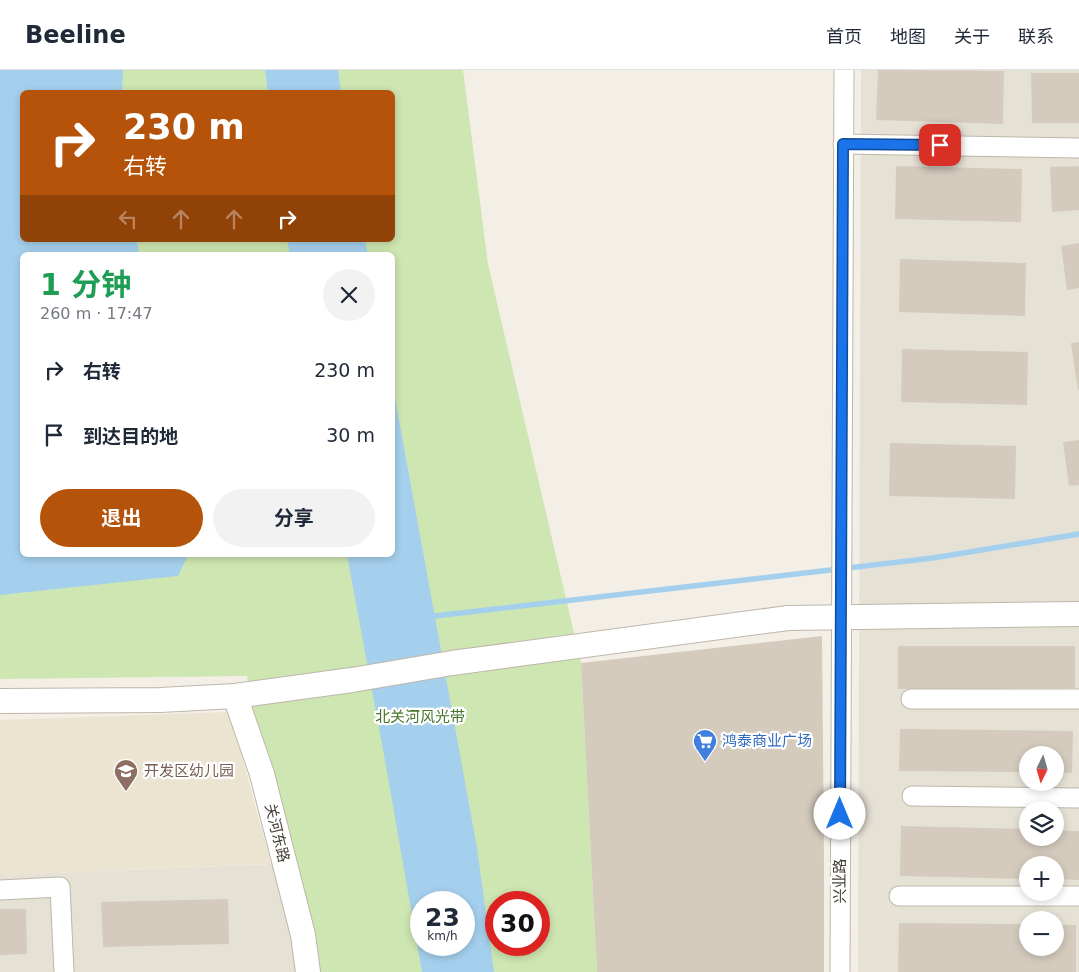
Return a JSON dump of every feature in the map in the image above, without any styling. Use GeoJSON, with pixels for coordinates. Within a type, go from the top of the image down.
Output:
{"type":"FeatureCollection","features":[{"type":"Feature","properties":{"kind":"street","name":"兴业路"},"geometry":{"type":"LineString","coordinates":[[840,972],[840,617],[844,70]]}},
{"type":"Feature","properties":{"kind":"street"},"geometry":{"type":"LineString","coordinates":[[843,144],[1079,148]]}},
{"type":"Feature","properties":{"kind":"street"},"geometry":{"type":"LineString","coordinates":[[0,700],[160,700],[235,696],[352,680],[452,663],[788,618],[1079,614]]}},
{"type":"Feature","properties":{"kind":"street","name":"关河东路"},"geometry":{"type":"LineString","coordinates":[[235,696],[262,774],[303,935],[308,972]]}},
{"type":"Feature","properties":{"kind":"street"},"geometry":{"type":"LineString","coordinates":[[911,699],[1079,699]]}},
{"type":"Feature","properties":{"kind":"street"},"geometry":{"type":"LineString","coordinates":[[912,796],[1079,798]]}},
{"type":"Feature","properties":{"kind":"street"},"geometry":{"type":"LineString","coordinates":[[0,890],[60,887],[64,972]]}},
{"type":"Feature","properties":{"kind":"street"},"geometry":{"type":"LineString","coordinates":[[900,896],[1079,896]]}},
{"type":"Feature","properties":{"kind":"shaded area"},"geometry":{"type":"Polygon","coordinates":[[[861,70],[1079,70],[1079,972],[858,972],[861,70]]]}},
{"type":"Feature","properties":{"kind":"shaded area","name":"开发区幼儿园"},"geometry":{"type":"Polygon","coordinates":[[[230,712],[271,864],[0,875],[0,720],[230,712]]]}},
{"type":"Feature","properties":{"kind":"shaded area"},"geometry":{"type":"Polygon","coordinates":[[[282,864],[299,972],[0,972],[0,875],[282,864]]]}},
{"type":"Feature","properties":{"kind":"green space","name":"北关河风光带"},"geometry":{"type":"Polygon","coordinates":[[[0,70],[463,70],[488,264],[581,663],[597,972],[299,972],[247,676],[0,679],[0,70]]]}},
{"type":"Feature","properties":{"kind":"water"},"geometry":{"type":"Polygon","coordinates":[[[0,70],[123,70],[122,90],[20,90],[20,242],[137,242],[139,252],[20,252],[20,557],[187,557],[178,576],[0,595],[0,70]]]}},
{"type":"Feature","properties":{"kind":"water"},"geometry":{"type":"Polygon","coordinates":[[[265,70],[338,70],[341,90],[268,90],[265,70]]]}},
{"type":"Feature","properties":{"kind":"water"},"geometry":{"type":"Polygon","coordinates":[[[287,242],[365,242],[367,252],[289,252],[287,242]]]}},
{"type":"Feature","properties":{"kind":"water"},"geometry":{"type":"Polygon","coordinates":[[[395,398],[477,848],[485,906],[485,956],[492,956],[494,972],[422,972],[419,956],[475,956],[475,891],[410,891],[410,903],[347,557],[395,557],[395,398]]]}},
{"type":"Feature","properties":{"kind":"building"},"geometry":{"type":"Polygon","coordinates":[[[878,70],[1004,71],[1003,124],[876,120],[878,70]]]}},
{"type":"Feature","properties":{"kind":"building"},"geometry":{"type":"Polygon","coordinates":[[[1031,73],[1079,73],[1079,123],[1032,123],[1031,73]]]}},
{"type":"Feature","properties":{"kind":"building"},"geometry":{"type":"Polygon","coordinates":[[[896,166],[1022,169],[1021,222],[895,219],[896,166]]]}},
{"type":"Feature","properties":{"kind":"building"},"geometry":{"type":"Polygon","coordinates":[[[1079,166],[1079,210],[1052,212],[1050,167],[1079,166]]]}},
{"type":"Feature","properties":{"kind":"building"},"geometry":{"type":"Polygon","coordinates":[[[1079,243],[1079,288],[1067,290],[1061,246],[1079,243]]]}},
{"type":"Feature","properties":{"kind":"building"},"geometry":{"type":"Polygon","coordinates":[[[900,259],[1026,263],[1025,316],[899,312],[900,259]]]}},
{"type":"Feature","properties":{"kind":"building"},"geometry":{"type":"Polygon","coordinates":[[[1079,342],[1079,390],[1078,390],[1071,343],[1079,342]]]}},
{"type":"Feature","properties":{"kind":"building"},"geometry":{"type":"Polygon","coordinates":[[[902,349],[1028,352],[1027,405],[901,402],[902,349]]]}},
{"type":"Feature","properties":{"kind":"building"},"geometry":{"type":"Polygon","coordinates":[[[1079,440],[1079,485],[1069,486],[1063,442],[1079,440]]]}},
{"type":"Feature","properties":{"kind":"building"},"geometry":{"type":"Polygon","coordinates":[[[890,443],[1016,446],[1015,499],[889,496],[890,443]]]}},
{"type":"Feature","properties":{"kind":"building","name":"鸿泰商业广场"},"geometry":{"type":"Polygon","coordinates":[[[822,636],[824,972],[597,972],[581,663],[822,636]]]}},
{"type":"Feature","properties":{"kind":"building"},"geometry":{"type":"Polygon","coordinates":[[[898,646],[1075,646],[1075,688],[898,689],[898,646]]]}},
{"type":"Feature","properties":{"kind":"building"},"geometry":{"type":"Polygon","coordinates":[[[900,729],[1073,731],[1072,773],[1064,773],[1064,746],[1019,746],[1019,772],[899,771],[900,729]]]}},
{"type":"Feature","properties":{"kind":"building"},"geometry":{"type":"Polygon","coordinates":[[[901,826],[1019,829],[1019,846],[1064,846],[1064,830],[1079,831],[1079,880],[1064,879],[1064,856],[1019,856],[1019,879],[900,876],[901,826]]]}},
{"type":"Feature","properties":{"kind":"building"},"geometry":{"type":"Polygon","coordinates":[[[228,899],[229,944],[103,947],[101,902],[228,899]]]}},
{"type":"Feature","properties":{"kind":"building"},"geometry":{"type":"Polygon","coordinates":[[[0,909],[26,909],[27,954],[0,955],[0,909]]]}},
{"type":"Feature","properties":{"kind":"building"},"geometry":{"type":"Polygon","coordinates":[[[899,923],[1019,924],[1019,956],[1064,956],[1064,925],[1076,925],[1076,972],[898,972],[899,923]]]}},
{"type":"Feature","properties":{"kind":"waterway"},"geometry":{"type":"LineString","coordinates":[[435,616],[933,558],[1079,534]]}},
{"type":"Feature","properties":{"kind":"place","name":"鸿泰商业广场"},"geometry":{"type":"Point","coordinates":[705,762]}},
{"type":"Feature","properties":{"kind":"place","name":"开发区幼儿园"},"geometry":{"type":"Point","coordinates":[126,792]}},
{"type":"Feature","properties":{"kind":"route"},"geometry":{"type":"LineString","coordinates":[[840,814],[843,144],[940,145]]}}]}
